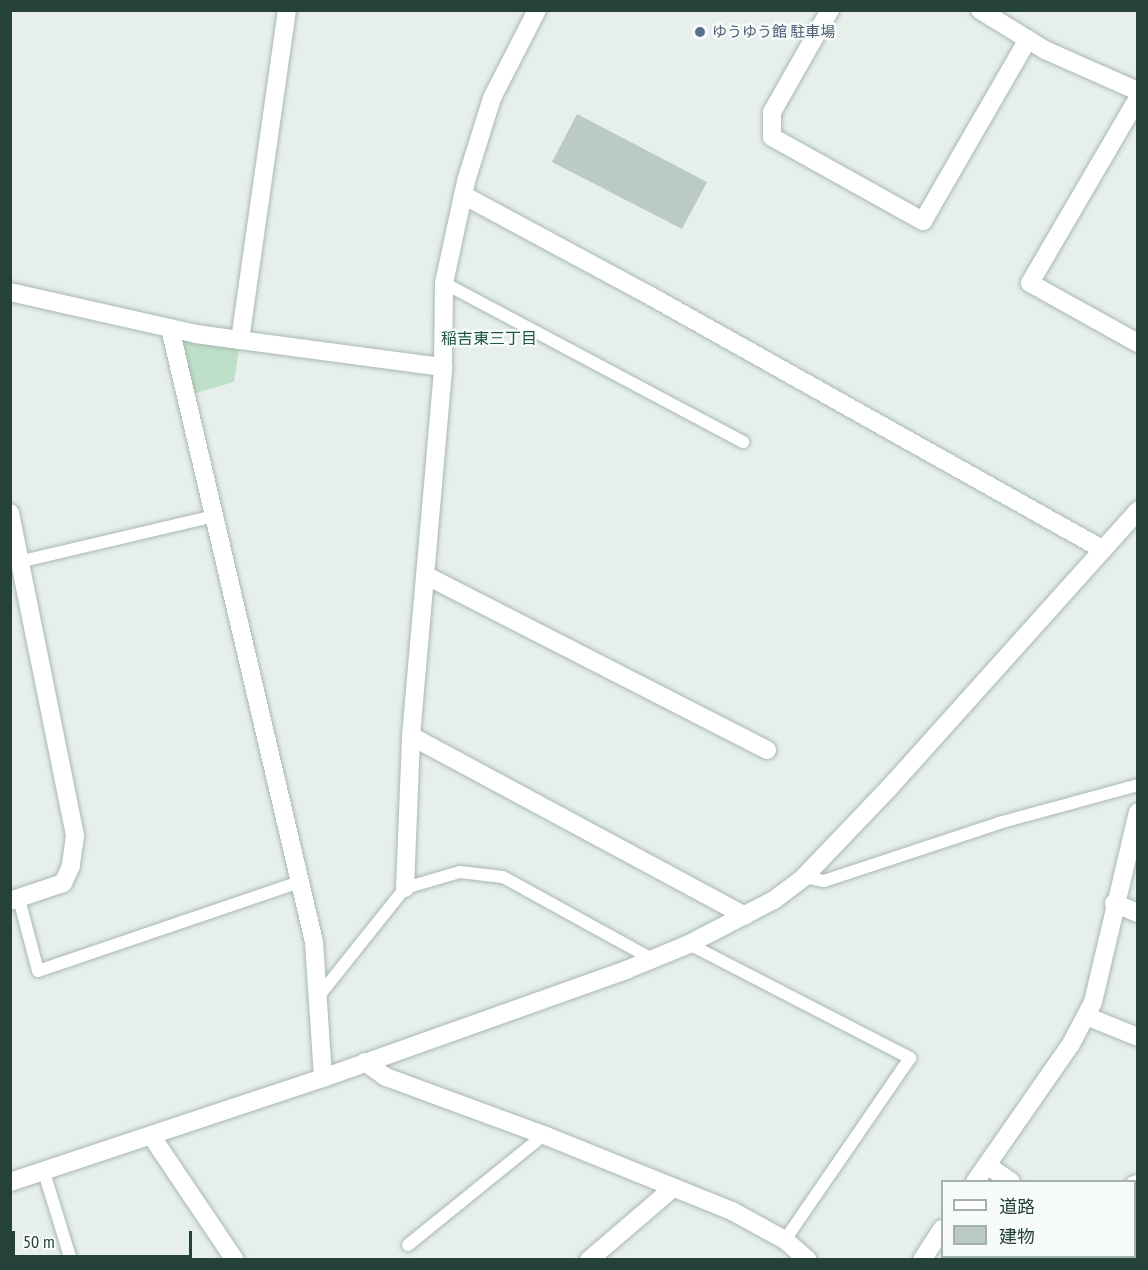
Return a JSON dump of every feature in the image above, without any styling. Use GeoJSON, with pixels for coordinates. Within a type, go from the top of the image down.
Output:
{"type":"FeatureCollection","features":[{"type":"Feature","properties":{"kind":"street"},"geometry":{"type":"LineString","coordinates":[[240,340],[287,10]]}},
{"type":"Feature","properties":{"kind":"street"},"geometry":{"type":"LineString","coordinates":[[405,888],[411,736],[427,576],[443,367],[444,283],[463,195],[492,98],[537,10]]}},
{"type":"Feature","properties":{"kind":"street"},"geometry":{"type":"LineString","coordinates":[[830,10],[772,112],[772,137],[923,221],[1028,39]]}},
{"type":"Feature","properties":{"kind":"street"},"geometry":{"type":"LineString","coordinates":[[980,10],[1065,59],[1137,91]]}},
{"type":"Feature","properties":{"kind":"street"},"geometry":{"type":"LineString","coordinates":[[1137,98],[1030,283],[1137,343]]}},
{"type":"Feature","properties":{"kind":"street"},"geometry":{"type":"LineString","coordinates":[[463,195],[658,300],[1102,549]]}},
{"type":"Feature","properties":{"kind":"street"},"geometry":{"type":"LineString","coordinates":[[10,292],[170,328],[240,340],[443,367]]}},
{"type":"Feature","properties":{"kind":"street"},"geometry":{"type":"LineString","coordinates":[[170,328],[314,942],[323,1078]]}},
{"type":"Feature","properties":{"kind":"street"},"geometry":{"type":"LineString","coordinates":[[10,513],[15,562],[75,836],[71,866],[63,883],[15,900]]}},
{"type":"Feature","properties":{"kind":"street"},"geometry":{"type":"LineString","coordinates":[[10,1182],[43,1169],[152,1137],[323,1078],[652,959],[689,944],[774,900],[804,877],[889,788],[1102,549],[1134,518]]}},
{"type":"Feature","properties":{"kind":"street"},"geometry":{"type":"LineString","coordinates":[[427,576],[767,750]]}},
{"type":"Feature","properties":{"kind":"street"},"geometry":{"type":"LineString","coordinates":[[411,736],[745,916]]}},
{"type":"Feature","properties":{"kind":"street"},"geometry":{"type":"LineString","coordinates":[[976,1180],[1071,1044],[1093,1002],[1114,903],[1134,839],[1137,812]]}},
{"type":"Feature","properties":{"kind":"street"},"geometry":{"type":"LineString","coordinates":[[1114,903],[1137,913]]}},
{"type":"Feature","properties":{"kind":"street"},"geometry":{"type":"LineString","coordinates":[[1086,1016],[1137,1037]]}},
{"type":"Feature","properties":{"kind":"street"},"geometry":{"type":"LineString","coordinates":[[365,1062],[387,1077],[544,1135],[732,1211],[784,1240],[808,1260]]}},
{"type":"Feature","properties":{"kind":"street"},"geometry":{"type":"LineString","coordinates":[[152,1137],[235,1260]]}},
{"type":"Feature","properties":{"kind":"street"},"geometry":{"type":"LineString","coordinates":[[987,1165],[1008,1180]]}},
{"type":"Feature","properties":{"kind":"street"},"geometry":{"type":"LineString","coordinates":[[589,1260],[673,1188]]}},
{"type":"Feature","properties":{"kind":"street"},"geometry":{"type":"LineString","coordinates":[[922,1260],[941,1231]]}},
{"type":"Feature","properties":{"kind":"lane"},"geometry":{"type":"LineString","coordinates":[[444,283],[742,442]]}},
{"type":"Feature","properties":{"kind":"lane"},"geometry":{"type":"LineString","coordinates":[[15,562],[215,516]]}},
{"type":"Feature","properties":{"kind":"lane"},"geometry":{"type":"LineString","coordinates":[[804,877],[824,881],[999,824],[1137,785]]}},
{"type":"Feature","properties":{"kind":"lane"},"geometry":{"type":"LineString","coordinates":[[318,997],[405,888],[460,872],[503,877],[652,959]]}},
{"type":"Feature","properties":{"kind":"lane"},"geometry":{"type":"LineString","coordinates":[[15,900],[38,971],[300,882]]}},
{"type":"Feature","properties":{"kind":"lane"},"geometry":{"type":"LineString","coordinates":[[689,944],[910,1058],[784,1240]]}},
{"type":"Feature","properties":{"kind":"lane"},"geometry":{"type":"LineString","coordinates":[[408,1245],[544,1135]]}},
{"type":"Feature","properties":{"kind":"lane"},"geometry":{"type":"LineString","coordinates":[[43,1169],[70,1260]]}},
{"type":"Feature","properties":{"kind":"green space"},"geometry":{"type":"Polygon","coordinates":[[[177,334],[239,349],[234,382],[193,394],[177,334]]]}},
{"type":"Feature","properties":{"kind":"building"},"geometry":{"type":"Polygon","coordinates":[[[577,114],[707,182],[682,229],[552,162],[577,114]]]}},
{"type":"Feature","properties":{"kind":"place","name":"ゆうゆう館 駐車場"},"geometry":{"type":"Point","coordinates":[700,32]}},
{"type":"Feature","properties":{"kind":"district","name":"稲吉東三丁目"},"geometry":{"type":"Point","coordinates":[489,338]}}]}
